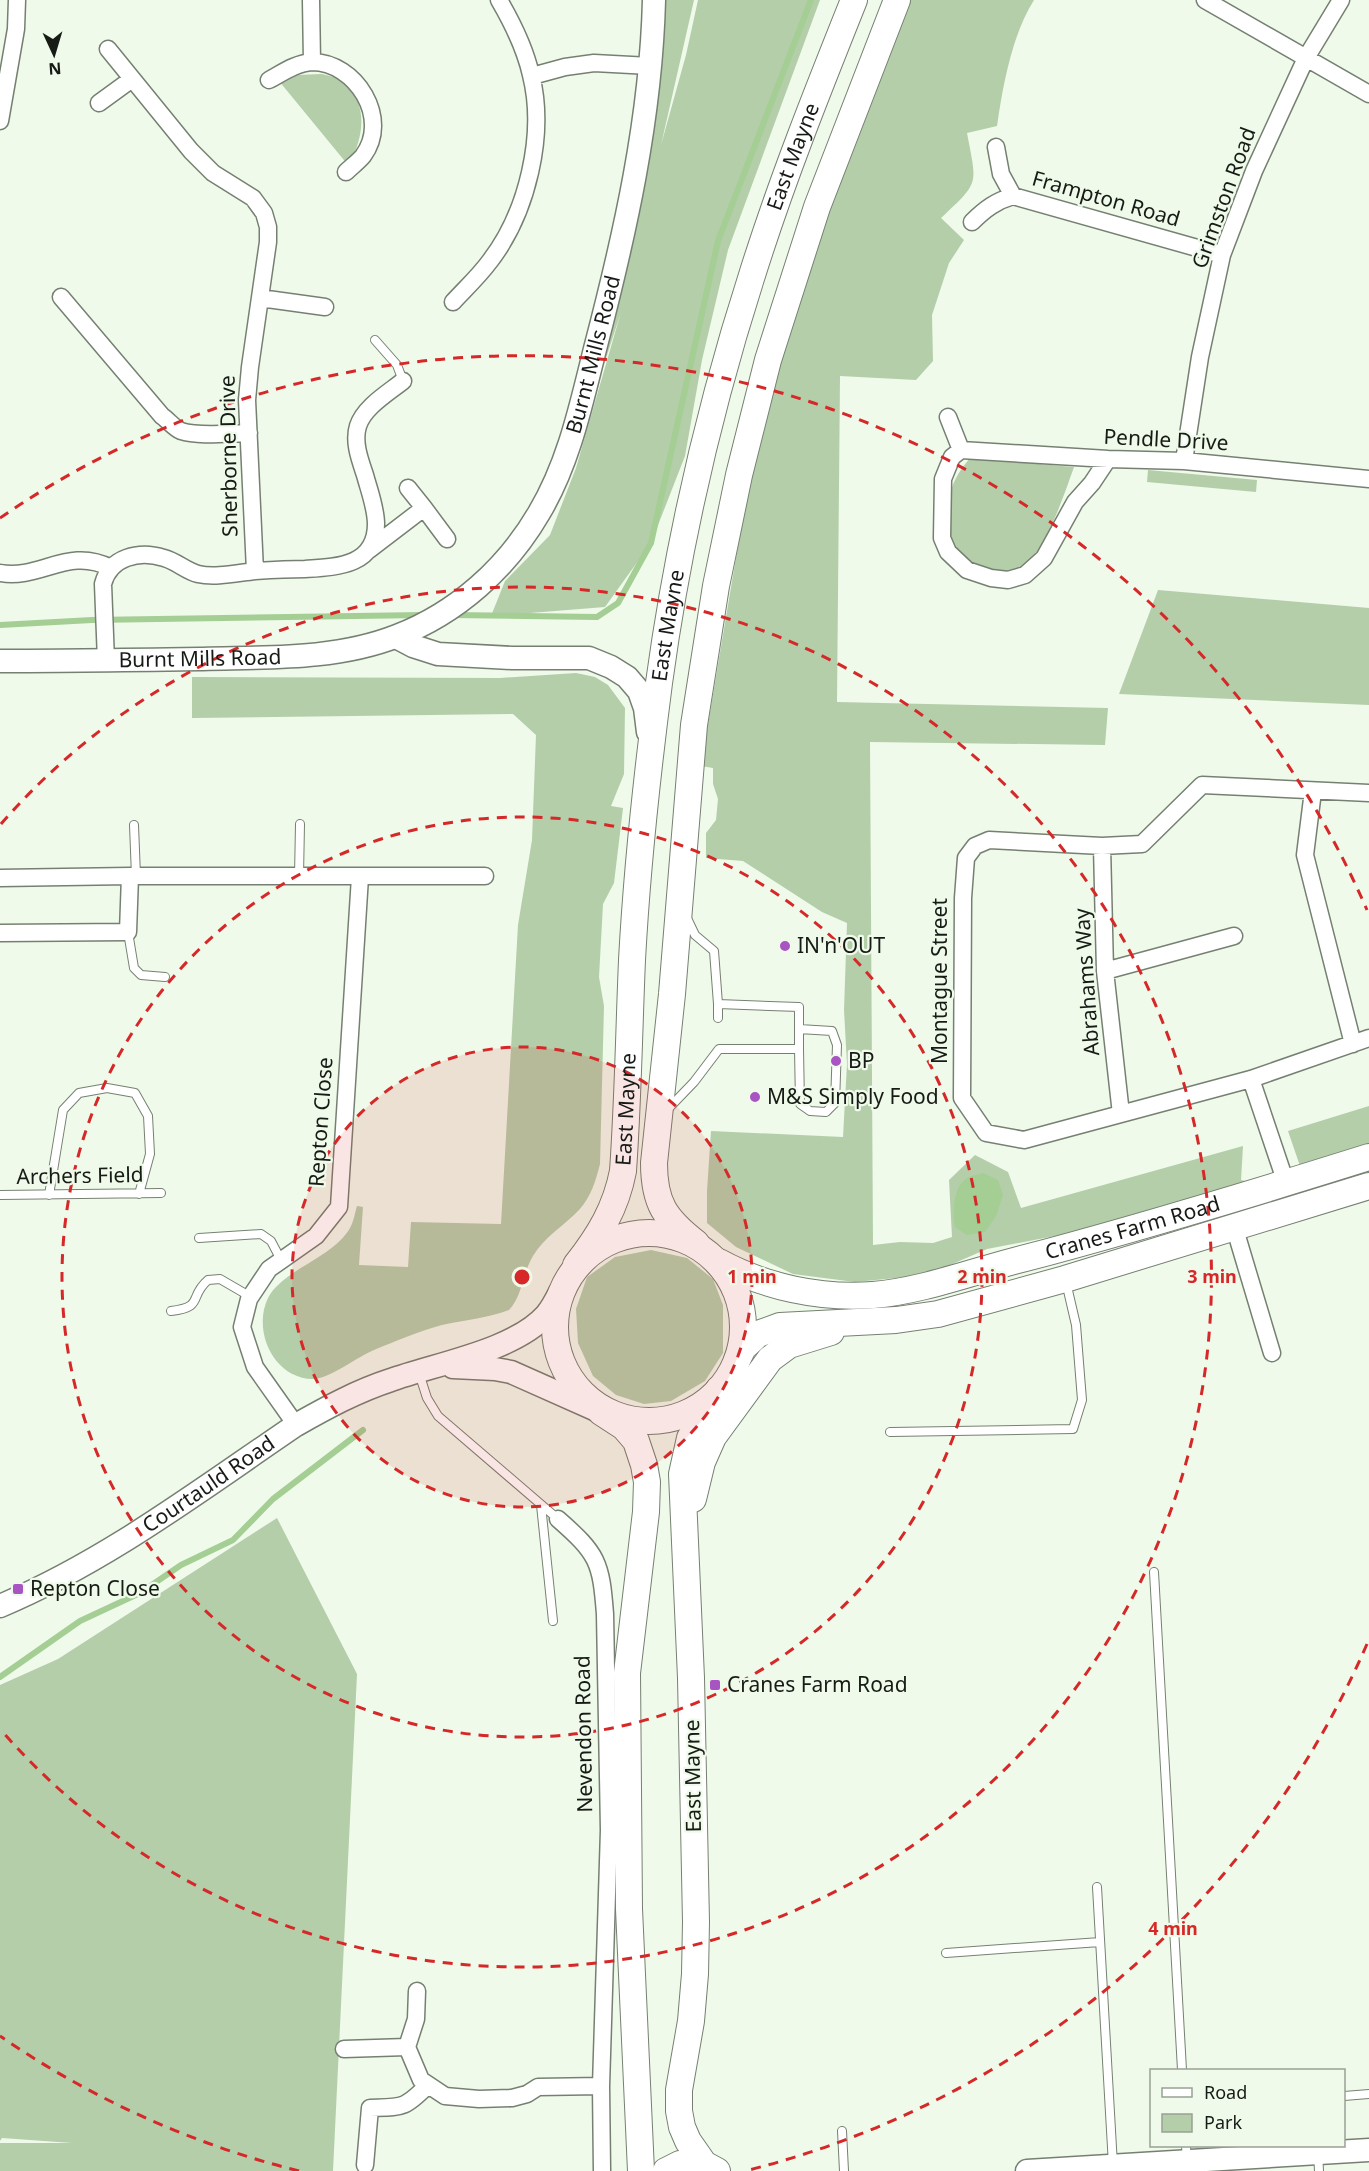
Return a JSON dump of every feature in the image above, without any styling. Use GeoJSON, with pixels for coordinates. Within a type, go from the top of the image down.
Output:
{"type":"FeatureCollection","features":[{"type":"Feature","properties":{"kind":"main road","name":"East Mayne"},"geometry":{"type":"LineString","coordinates":[[576,1264],[604,1225],[617,1195],[623,1171],[632,957],[647,784],[677,575],[716,398],[749,282],[777,199],[854,0]]}},
{"type":"Feature","properties":{"kind":"main road","name":"East Mayne"},"geometry":{"type":"LineString","coordinates":[[696,1243],[668,1219],[657,1196],[654,1163],[672,994],[694,725],[716,586],[739,475],[768,360],[817,207],[897,0]]}},
{"type":"Feature","properties":{"kind":"main road","name":"Cranes Farm Road"},"geometry":{"type":"LineString","coordinates":[[719,1262],[754,1279],[808,1292],[852,1295],[889,1293],[1097,1239],[1369,1157]]}},
{"type":"Feature","properties":{"kind":"main road","name":"Cranes Farm Road"},"geometry":{"type":"LineString","coordinates":[[737,1360],[743,1348],[758,1334],[780,1326],[896,1320],[938,1314],[1065,1279],[1234,1226],[1367,1189]]}},
{"type":"Feature","properties":{"kind":"main road"},"geometry":{"type":"LineString","coordinates":[[602,1412],[628,1422],[654,1421],[680,1416],[701,1407],[719,1389],[737,1360],[742,1342],[743,1322],[736,1290],[719,1262],[696,1243],[678,1235],[660,1232],[634,1233],[606,1242],[589,1252],[576,1264],[560,1292],[556,1316],[557,1334],[567,1370],[576,1387],[587,1401],[602,1412],[624,1427],[636,1441],[644,1465],[646,1482],[646,1512],[627,1673],[629,1909],[641,2171]]}},
{"type":"Feature","properties":{"kind":"main road"},"geometry":{"type":"LineString","coordinates":[[686,1550],[694,1492],[708,1448],[722,1422],[770,1359],[789,1345],[806,1339],[896,1320]]}},
{"type":"Feature","properties":{"kind":"main road","name":"East Mayne"},"geometry":{"type":"LineString","coordinates":[[711,2167],[688,2141],[679,2111],[679,2090],[691,2021],[695,1974],[692,1689],[681,1486],[685,1456],[696,1426],[719,1389]]}},
{"type":"Feature","properties":{"kind":"main road","name":"East Mayne"},"geometry":{"type":"LineString","coordinates":[[666,2171],[680,2164],[711,2167]]}},
{"type":"Feature","properties":{"kind":"street"},"geometry":{"type":"LineString","coordinates":[[1,112],[16,29],[17,0]]}},
{"type":"Feature","properties":{"kind":"street"},"geometry":{"type":"LineString","coordinates":[[311,0],[312,62]]}},
{"type":"Feature","properties":{"kind":"street"},"geometry":{"type":"LineString","coordinates":[[453,302],[490,261],[508,232],[524,196],[532,163],[535,129],[532,76],[515,28],[499,0]]}},
{"type":"Feature","properties":{"kind":"street","name":"Burnt Mills Road"},"geometry":{"type":"LineString","coordinates":[[0,661],[262,658],[346,650],[396,637],[437,618],[471,594],[501,565],[525,537],[556,483],[574,431],[618,258],[631,196],[644,125],[654,0]]}},
{"type":"Feature","properties":{"kind":"street"},"geometry":{"type":"LineString","coordinates":[[1205,0],[1369,94]]}},
{"type":"Feature","properties":{"kind":"street","name":"Grimston Road"},"geometry":{"type":"LineString","coordinates":[[1184,461],[1200,357],[1222,255],[1254,171],[1306,58],[1341,0]]}},
{"type":"Feature","properties":{"kind":"street","name":"Sherborne Drive"},"geometry":{"type":"LineString","coordinates":[[108,49],[191,151],[213,173],[253,198],[264,213],[268,227],[268,249],[248,389],[255,571]]}},
{"type":"Feature","properties":{"kind":"street"},"geometry":{"type":"LineString","coordinates":[[270,80],[291,67],[312,62],[335,68],[353,79],[366,96],[372,116],[371,137],[363,156],[346,172]]}},
{"type":"Feature","properties":{"kind":"street"},"geometry":{"type":"LineString","coordinates":[[532,76],[565,67],[594,63],[650,66]]}},
{"type":"Feature","properties":{"kind":"street"},"geometry":{"type":"LineString","coordinates":[[99,103],[132,79]]}},
{"type":"Feature","properties":{"kind":"street"},"geometry":{"type":"LineString","coordinates":[[972,222],[999,200],[1013,196],[1001,174],[996,147]]}},
{"type":"Feature","properties":{"kind":"street","name":"Frampton Road"},"geometry":{"type":"LineString","coordinates":[[1013,196],[1222,255]]}},
{"type":"Feature","properties":{"kind":"street"},"geometry":{"type":"LineString","coordinates":[[61,297],[162,416],[174,426],[181,431],[199,433],[249,433]]}},
{"type":"Feature","properties":{"kind":"street"},"geometry":{"type":"LineString","coordinates":[[260,298],[325,307]]}},
{"type":"Feature","properties":{"kind":"street"},"geometry":{"type":"LineString","coordinates":[[368,551],[376,524],[372,498],[358,451],[356,434],[358,424],[366,412],[403,381]]}},
{"type":"Feature","properties":{"kind":"street"},"geometry":{"type":"LineString","coordinates":[[948,417],[961,450],[952,457],[943,479],[942,538],[948,552],[967,570],[991,578],[1008,580],[1025,575],[1044,558],[1075,502],[1092,483],[1108,459]]}},
{"type":"Feature","properties":{"kind":"street","name":"Pendle Drive"},"geometry":{"type":"LineString","coordinates":[[961,450],[1184,461],[1369,479]]}},
{"type":"Feature","properties":{"kind":"street"},"geometry":{"type":"LineString","coordinates":[[408,488],[447,539]]}},
{"type":"Feature","properties":{"kind":"street"},"geometry":{"type":"LineString","coordinates":[[106,661],[103,599],[105,577],[111,568],[122,559],[152,555],[170,560],[198,574],[218,575],[345,566],[359,559],[424,508]]}},
{"type":"Feature","properties":{"kind":"street"},"geometry":{"type":"LineString","coordinates":[[0,573],[11,575],[30,573],[53,563],[74,560],[100,562],[111,568]]}},
{"type":"Feature","properties":{"kind":"street"},"geometry":{"type":"LineString","coordinates":[[396,637],[413,646],[438,654],[512,658],[589,658],[611,667],[627,677],[639,691],[645,708],[648,730],[647,784]]}},
{"type":"Feature","properties":{"kind":"street","name":"Montague Street"},"geometry":{"type":"LineString","coordinates":[[1361,1041],[1251,1079],[1024,1140],[986,1133],[962,1098],[963,898],[966,858],[975,846],[989,840],[1102,846],[1142,844],[1202,785],[1369,793]]}},
{"type":"Feature","properties":{"kind":"street"},"geometry":{"type":"LineString","coordinates":[[1313,791],[1305,855],[1361,1041]]}},
{"type":"Feature","properties":{"kind":"street","name":"Abrahams Way"},"geometry":{"type":"LineString","coordinates":[[1102,846],[1105,970],[1120,1114]]}},
{"type":"Feature","properties":{"kind":"street"},"geometry":{"type":"LineString","coordinates":[[0,933],[128,932],[133,876]]}},
{"type":"Feature","properties":{"kind":"street"},"geometry":{"type":"LineString","coordinates":[[0,879],[133,876],[485,876]]}},
{"type":"Feature","properties":{"kind":"street","name":"Repton Close"},"geometry":{"type":"LineString","coordinates":[[296,1425],[255,1368],[242,1327],[251,1297],[269,1269],[316,1236],[339,1207],[360,877]]}},
{"type":"Feature","properties":{"kind":"street"},"geometry":{"type":"LineString","coordinates":[[1105,970],[1234,936]]}},
{"type":"Feature","properties":{"kind":"street"},"geometry":{"type":"LineString","coordinates":[[1251,1079],[1286,1183]]}},
{"type":"Feature","properties":{"kind":"street"},"geometry":{"type":"LineString","coordinates":[[1234,1226],[1272,1353]]}},
{"type":"Feature","properties":{"kind":"street","name":"Courtauld Road"},"geometry":{"type":"LineString","coordinates":[[0,1606],[33,1592],[125,1542],[296,1425],[362,1390],[470,1356],[523,1333],[546,1316],[560,1292]]}},
{"type":"Feature","properties":{"kind":"street","name":"Courtauld Road"},"geometry":{"type":"LineString","coordinates":[[419,1372],[448,1367],[511,1372],[602,1412]]}},
{"type":"Feature","properties":{"kind":"street","name":"Nevendon Road"},"geometry":{"type":"LineString","coordinates":[[558,1519],[592,1552],[603,1586],[605,1614],[609,1830],[601,2086],[602,2171]]}},
{"type":"Feature","properties":{"kind":"street"},"geometry":{"type":"LineString","coordinates":[[417,1992],[416,2019],[407,2047],[421,2080],[445,2096],[479,2099],[512,2098],[527,2094],[538,2087],[601,2086]]}},
{"type":"Feature","properties":{"kind":"street"},"geometry":{"type":"LineString","coordinates":[[344,2049],[407,2047]]}},
{"type":"Feature","properties":{"kind":"street"},"geometry":{"type":"LineString","coordinates":[[365,2165],[370,2108],[398,2107],[409,2103],[428,2085]]}},
{"type":"Feature","properties":{"kind":"street"},"geometry":{"type":"LineString","coordinates":[[1027,2171],[1138,2167],[1186,2153],[1319,2162],[1369,2150]]}},
{"type":"Feature","properties":{"kind":"lane"},"geometry":{"type":"LineString","coordinates":[[375,340],[397,365],[403,381]]}},
{"type":"Feature","properties":{"kind":"lane"},"geometry":{"type":"LineString","coordinates":[[299,876],[300,824]]}},
{"type":"Feature","properties":{"kind":"lane"},"geometry":{"type":"LineString","coordinates":[[133,876],[134,825]]}},
{"type":"Feature","properties":{"kind":"lane"},"geometry":{"type":"LineString","coordinates":[[679,901],[695,935],[714,951],[718,1018]]}},
{"type":"Feature","properties":{"kind":"lane"},"geometry":{"type":"LineString","coordinates":[[128,932],[134,968],[141,975],[165,977]]}},
{"type":"Feature","properties":{"kind":"lane"},"geometry":{"type":"LineString","coordinates":[[718,1004],[799,1007],[799,1029],[799,1049],[800,1104],[810,1112],[826,1112],[834,1103],[837,1045],[831,1031],[799,1029]]}},
{"type":"Feature","properties":{"kind":"lane"},"geometry":{"type":"LineString","coordinates":[[657,1120],[694,1082],[719,1045],[799,1049]]}},
{"type":"Feature","properties":{"kind":"lane"},"geometry":{"type":"LineString","coordinates":[[49,1195],[63,1110],[79,1093],[107,1088],[135,1093],[148,1116],[150,1154],[139,1194]]}},
{"type":"Feature","properties":{"kind":"lane","name":"Archers Field"},"geometry":{"type":"LineString","coordinates":[[0,1195],[161,1193]]}},
{"type":"Feature","properties":{"kind":"lane"},"geometry":{"type":"LineString","coordinates":[[200,1238],[261,1234],[271,1241],[281,1260]]}},
{"type":"Feature","properties":{"kind":"lane"},"geometry":{"type":"LineString","coordinates":[[890,1432],[1073,1429],[1082,1400],[1076,1325],[1065,1279]]}},
{"type":"Feature","properties":{"kind":"lane"},"geometry":{"type":"LineString","coordinates":[[171,1311],[187,1309],[192,1305],[202,1285],[208,1280],[220,1280],[251,1297]]}},
{"type":"Feature","properties":{"kind":"lane","name":"Nevendon Road"},"geometry":{"type":"LineString","coordinates":[[419,1372],[427,1398],[438,1416],[558,1519]]}},
{"type":"Feature","properties":{"kind":"lane"},"geometry":{"type":"LineString","coordinates":[[541,1505],[553,1621]]}},
{"type":"Feature","properties":{"kind":"lane"},"geometry":{"type":"LineString","coordinates":[[1154,1572],[1182,2069]]}},
{"type":"Feature","properties":{"kind":"lane"},"geometry":{"type":"LineString","coordinates":[[1097,1887],[1100,1942],[1138,2167]]}},
{"type":"Feature","properties":{"kind":"lane"},"geometry":{"type":"LineString","coordinates":[[946,1953],[1100,1942]]}},
{"type":"Feature","properties":{"kind":"lane"},"geometry":{"type":"LineString","coordinates":[[1345,2096],[1369,2094]]}},
{"type":"Feature","properties":{"kind":"lane"},"geometry":{"type":"LineString","coordinates":[[842,2131],[844,2171]]}},
{"type":"Feature","properties":{"kind":"green space"},"geometry":{"type":"Polygon","coordinates":[[[660,0],[694,0],[661,145],[686,55],[698,0],[820,0],[728,250],[702,360],[685,456],[651,543],[605,607],[491,616],[505,581],[550,535],[576,468],[621,312],[574,457],[660,0]]]}},
{"type":"Feature","properties":{"kind":"green space"},"geometry":{"type":"Polygon","coordinates":[[[911,0],[1034,0],[1014,44],[997,126],[967,133],[973,163],[972,182],[963,197],[941,218],[964,240],[949,263],[932,315],[933,361],[916,380],[840,376],[837,702],[1108,708],[1105,745],[870,742],[873,1245],[900,1242],[933,1243],[952,1237],[949,1180],[975,1155],[1008,1172],[1021,1208],[1243,1146],[1241,1180],[1249,1182],[1096,1228],[987,1249],[927,1275],[855,1282],[793,1274],[736,1247],[707,1223],[711,1131],[843,1137],[847,1064],[844,1010],[847,923],[822,912],[743,861],[706,858],[706,833],[716,820],[718,799],[713,784],[713,768],[701,766],[748,486],[787,330],[820,229],[911,0]]]}},
{"type":"Feature","properties":{"kind":"green space"},"geometry":{"type":"Polygon","coordinates":[[[322,74],[344,82],[352,91],[360,111],[358,144],[348,165],[279,81],[297,75],[322,74]]]}},
{"type":"Feature","properties":{"kind":"green space"},"geometry":{"type":"Polygon","coordinates":[[[970,458],[1074,467],[1054,520],[1040,547],[1033,558],[1013,572],[1000,573],[980,568],[962,558],[949,543],[946,530],[949,498],[956,478],[970,458]]]}},
{"type":"Feature","properties":{"kind":"green space"},"geometry":{"type":"Polygon","coordinates":[[[1148,470],[1257,480],[1256,492],[1147,482],[1148,470]]]}},
{"type":"Feature","properties":{"kind":"green space"},"geometry":{"type":"Polygon","coordinates":[[[1158,590],[1369,608],[1369,705],[1119,694],[1158,590]]]}},
{"type":"Feature","properties":{"kind":"green space"},"geometry":{"type":"Polygon","coordinates":[[[576,673],[595,677],[608,685],[625,708],[624,774],[611,806],[623,808],[614,883],[603,904],[599,977],[604,1006],[600,1164],[597,1176],[587,1200],[579,1210],[538,1249],[529,1263],[517,1298],[509,1310],[416,1333],[367,1353],[320,1378],[299,1377],[287,1371],[270,1351],[263,1325],[268,1298],[284,1279],[332,1248],[342,1238],[351,1225],[357,1206],[363,1207],[359,1265],[408,1267],[411,1222],[501,1224],[518,925],[532,840],[536,735],[513,714],[192,718],[192,677],[500,678],[576,673]]]}},
{"type":"Feature","properties":{"kind":"green space"},"geometry":{"type":"Polygon","coordinates":[[[1369,1106],[1369,1146],[1300,1166],[1288,1131],[1369,1106]]]}},
{"type":"Feature","properties":{"kind":"green space"},"geometry":{"type":"Polygon","coordinates":[[[651,1250],[687,1258],[713,1279],[723,1305],[723,1353],[705,1381],[671,1401],[644,1404],[616,1395],[593,1376],[578,1343],[576,1309],[587,1277],[615,1257],[651,1250]]]}},
{"type":"Feature","properties":{"kind":"green space"},"geometry":{"type":"Polygon","coordinates":[[[277,1518],[357,1674],[333,2171],[0,2171],[0,2143],[72,2143],[2,2138],[0,2141],[0,1685],[58,1659],[277,1518]]]}},
{"type":"Feature","properties":{"kind":"shaded area"},"geometry":{"type":"Polygon","coordinates":[[[983,1173],[998,1180],[1003,1195],[996,1216],[985,1232],[967,1235],[955,1227],[955,1199],[963,1181],[983,1173]]]}},
{"type":"Feature","properties":{"kind":"waterway"},"geometry":{"type":"LineString","coordinates":[[451,615],[597,617],[618,603],[651,543],[718,241],[811,0]]}},
{"type":"Feature","properties":{"kind":"waterway"},"geometry":{"type":"LineString","coordinates":[[0,625],[92,620],[423,615]]}},
{"type":"Feature","properties":{"kind":"waterway"},"geometry":{"type":"LineString","coordinates":[[0,1677],[80,1621],[140,1593],[181,1565],[233,1540],[273,1499],[363,1430]]}},
{"type":"Feature","properties":{"kind":"place","name":"IN'n'OUT"},"geometry":{"type":"Point","coordinates":[785,946]}},
{"type":"Feature","properties":{"kind":"place","name":"BP"},"geometry":{"type":"Point","coordinates":[836,1061]}},
{"type":"Feature","properties":{"kind":"place","name":"M&S Simply Food"},"geometry":{"type":"Point","coordinates":[755,1097]}},
{"type":"Feature","properties":{"kind":"place","name":"Repton Close"},"geometry":{"type":"Point","coordinates":[18,1589]}},
{"type":"Feature","properties":{"kind":"place","name":"Cranes Farm Road"},"geometry":{"type":"Point","coordinates":[715,1685]}}]}
